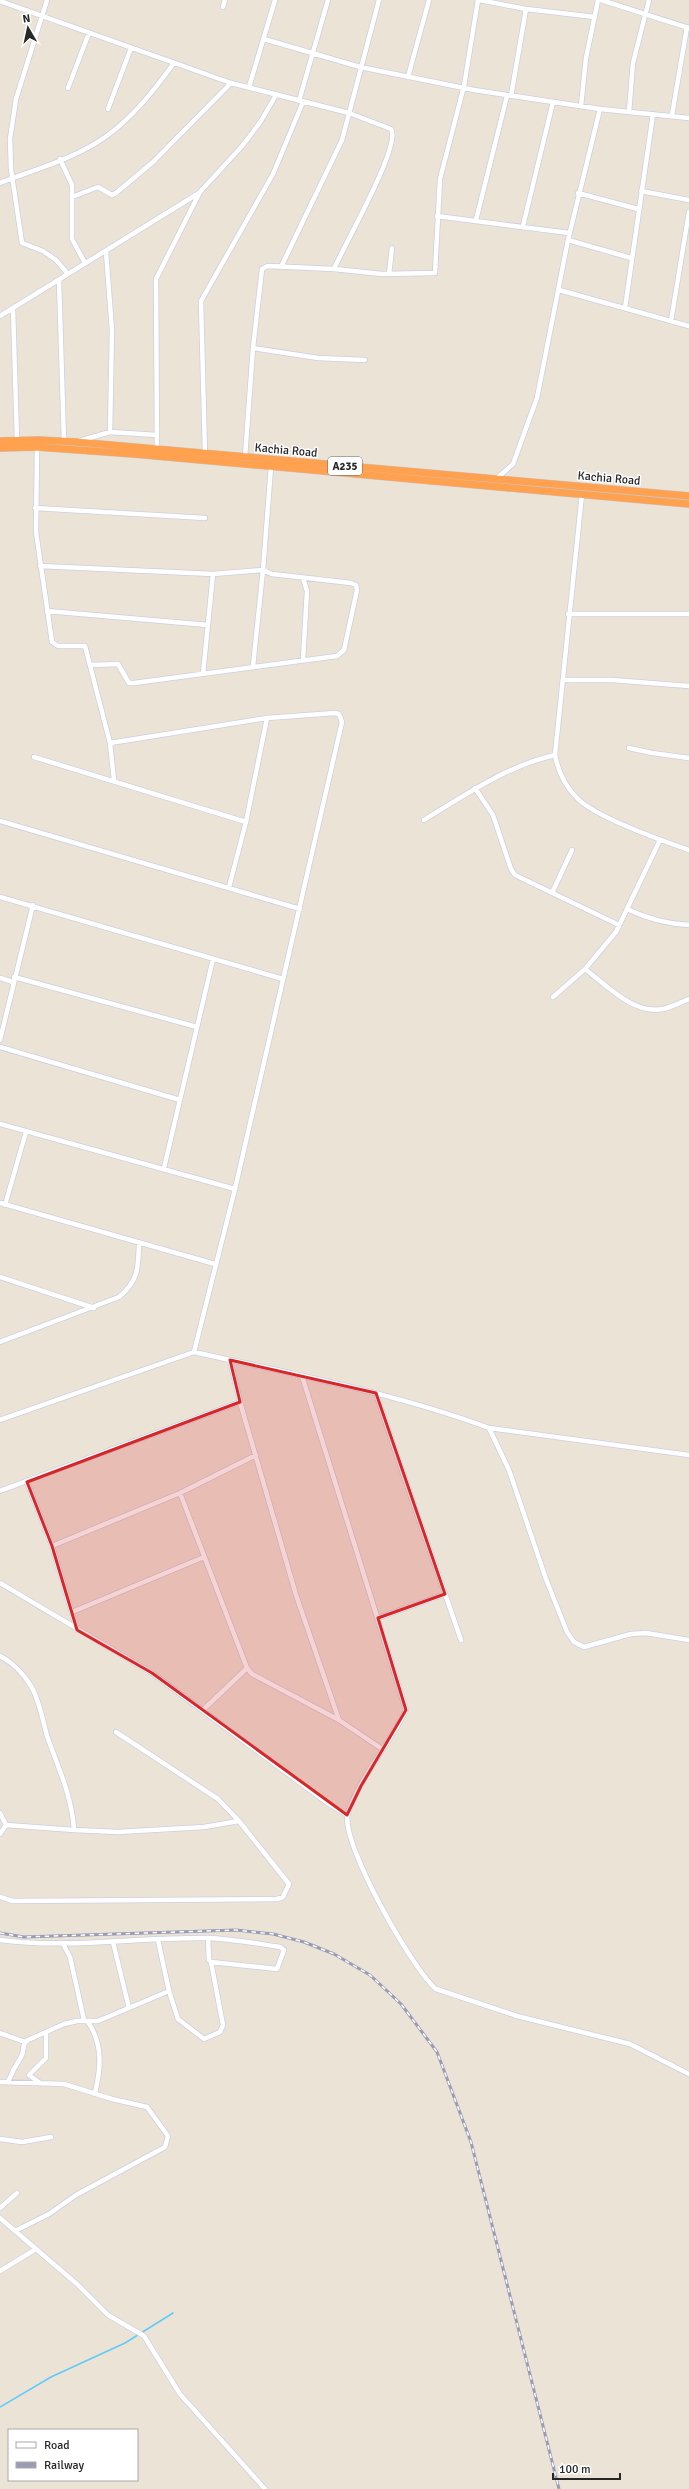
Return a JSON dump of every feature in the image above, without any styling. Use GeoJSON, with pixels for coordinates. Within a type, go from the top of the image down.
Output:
{"type":"FeatureCollection","features":[{"type":"Feature","properties":{"kind":"highway","name":"Kachia Road"},"geometry":{"type":"LineString","coordinates":[[0,441],[17,440],[76,442],[689,496]]}},
{"type":"Feature","properties":{"kind":"highway"},"geometry":{"type":"LineString","coordinates":[[88,444],[88,451]]}},
{"type":"Feature","properties":{"kind":"highway","name":"Kachia Road"},"geometry":{"type":"LineString","coordinates":[[0,448],[37,447],[88,451],[689,504]]}},
{"type":"Feature","properties":{"kind":"street"},"geometry":{"type":"LineString","coordinates":[[47,0],[44,16],[16,99],[10,139],[13,178],[22,243],[50,256],[68,274]]}},
{"type":"Feature","properties":{"kind":"street"},"geometry":{"type":"LineString","coordinates":[[223,7],[225,0]]}},
{"type":"Feature","properties":{"kind":"street"},"geometry":{"type":"LineString","coordinates":[[249,87],[274,0]]}},
{"type":"Feature","properties":{"kind":"street"},"geometry":{"type":"LineString","coordinates":[[205,454],[201,301],[273,174],[301,101],[312,52],[328,0]]}},
{"type":"Feature","properties":{"kind":"street"},"geometry":{"type":"LineString","coordinates":[[281,266],[342,140],[360,67],[379,0]]}},
{"type":"Feature","properties":{"kind":"street"},"geometry":{"type":"LineString","coordinates":[[408,77],[429,0]]}},
{"type":"Feature","properties":{"kind":"street"},"geometry":{"type":"LineString","coordinates":[[245,457],[253,348],[261,272],[264,267],[281,266],[390,274],[435,273],[440,179],[464,86],[479,0],[526,9],[595,17]]}},
{"type":"Feature","properties":{"kind":"street"},"geometry":{"type":"LineString","coordinates":[[581,106],[586,58],[598,0]]}},
{"type":"Feature","properties":{"kind":"street"},"geometry":{"type":"LineString","coordinates":[[602,0],[688,28],[672,115]]}},
{"type":"Feature","properties":{"kind":"street"},"geometry":{"type":"LineString","coordinates":[[629,112],[633,63],[649,0]]}},
{"type":"Feature","properties":{"kind":"street"},"geometry":{"type":"LineString","coordinates":[[0,1],[231,83],[349,113],[391,129],[393,137],[385,162],[334,269]]}},
{"type":"Feature","properties":{"kind":"street"},"geometry":{"type":"LineString","coordinates":[[476,220],[509,96],[526,9]]}},
{"type":"Feature","properties":{"kind":"street"},"geometry":{"type":"LineString","coordinates":[[68,88],[88,33]]}},
{"type":"Feature","properties":{"kind":"street"},"geometry":{"type":"LineString","coordinates":[[264,39],[360,67],[408,77],[464,86],[509,96],[600,109],[672,115],[689,118]]}},
{"type":"Feature","properties":{"kind":"street"},"geometry":{"type":"LineString","coordinates":[[108,109],[131,48]]}},
{"type":"Feature","properties":{"kind":"street"},"geometry":{"type":"LineString","coordinates":[[0,183],[86,149],[109,134],[142,103],[174,63]]}},
{"type":"Feature","properties":{"kind":"street"},"geometry":{"type":"LineString","coordinates":[[72,197],[98,187],[112,195],[116,193],[153,162],[231,83]]}},
{"type":"Feature","properties":{"kind":"street"},"geometry":{"type":"LineString","coordinates":[[0,316],[85,263],[106,252],[200,192],[243,145],[261,121],[276,95]]}},
{"type":"Feature","properties":{"kind":"street"},"geometry":{"type":"LineString","coordinates":[[523,226],[553,102]]}},
{"type":"Feature","properties":{"kind":"street"},"geometry":{"type":"LineString","coordinates":[[496,479],[513,464],[537,398],[569,233],[600,109]]}},
{"type":"Feature","properties":{"kind":"street"},"geometry":{"type":"LineString","coordinates":[[625,308],[638,209],[653,114]]}},
{"type":"Feature","properties":{"kind":"street"},"geometry":{"type":"LineString","coordinates":[[60,159],[72,185],[72,239],[85,263]]}},
{"type":"Feature","properties":{"kind":"street"},"geometry":{"type":"LineString","coordinates":[[641,191],[689,200]]}},
{"type":"Feature","properties":{"kind":"street"},"geometry":{"type":"LineString","coordinates":[[157,450],[156,279],[200,192]]}},
{"type":"Feature","properties":{"kind":"street"},"geometry":{"type":"LineString","coordinates":[[578,193],[638,209]]}},
{"type":"Feature","properties":{"kind":"street"},"geometry":{"type":"LineString","coordinates":[[671,321],[689,212]]}},
{"type":"Feature","properties":{"kind":"street"},"geometry":{"type":"LineString","coordinates":[[437,216],[569,233]]}},
{"type":"Feature","properties":{"kind":"street"},"geometry":{"type":"LineString","coordinates":[[568,240],[631,258]]}},
{"type":"Feature","properties":{"kind":"street"},"geometry":{"type":"LineString","coordinates":[[390,274],[392,248]]}},
{"type":"Feature","properties":{"kind":"street"},"geometry":{"type":"LineString","coordinates":[[106,252],[112,330],[110,432]]}},
{"type":"Feature","properties":{"kind":"street"},"geometry":{"type":"LineString","coordinates":[[59,280],[64,442]]}},
{"type":"Feature","properties":{"kind":"street"},"geometry":{"type":"LineString","coordinates":[[559,290],[689,326]]}},
{"type":"Feature","properties":{"kind":"street"},"geometry":{"type":"LineString","coordinates":[[13,308],[17,440]]}},
{"type":"Feature","properties":{"kind":"street"},"geometry":{"type":"LineString","coordinates":[[253,348],[318,358],[365,360]]}},
{"type":"Feature","properties":{"kind":"street"},"geometry":{"type":"LineString","coordinates":[[76,442],[100,433],[110,432],[157,435]]}},
{"type":"Feature","properties":{"kind":"street"},"geometry":{"type":"LineString","coordinates":[[37,447],[35,508],[40,566],[52,642],[58,646],[85,646],[91,664],[110,743],[114,780]]}},
{"type":"Feature","properties":{"kind":"street"},"geometry":{"type":"LineString","coordinates":[[253,666],[264,570],[271,466]]}},
{"type":"Feature","properties":{"kind":"street"},"geometry":{"type":"LineString","coordinates":[[582,494],[568,614],[555,754],[563,780],[577,799],[586,806],[660,840],[689,850]]}},
{"type":"Feature","properties":{"kind":"street"},"geometry":{"type":"LineString","coordinates":[[35,508],[206,518]]}},
{"type":"Feature","properties":{"kind":"street"},"geometry":{"type":"LineString","coordinates":[[40,566],[213,574],[264,570],[272,574],[351,583],[356,585],[357,590],[343,652],[337,656],[128,683],[118,664],[91,664]]}},
{"type":"Feature","properties":{"kind":"street"},"geometry":{"type":"LineString","coordinates":[[203,674],[213,574]]}},
{"type":"Feature","properties":{"kind":"street"},"geometry":{"type":"LineString","coordinates":[[303,578],[306,590],[303,660]]}},
{"type":"Feature","properties":{"kind":"street"},"geometry":{"type":"LineString","coordinates":[[47,611],[208,625]]}},
{"type":"Feature","properties":{"kind":"street"},"geometry":{"type":"LineString","coordinates":[[568,614],[689,614]]}},
{"type":"Feature","properties":{"kind":"street"},"geometry":{"type":"LineString","coordinates":[[562,680],[612,680],[689,686]]}},
{"type":"Feature","properties":{"kind":"street"},"geometry":{"type":"LineString","coordinates":[[110,743],[267,718],[335,713],[341,718],[300,909],[235,1189],[194,1352]]}},
{"type":"Feature","properties":{"kind":"street"},"geometry":{"type":"LineString","coordinates":[[229,887],[246,822],[267,718]]}},
{"type":"Feature","properties":{"kind":"street"},"geometry":{"type":"LineString","coordinates":[[629,748],[652,754],[689,758]]}},
{"type":"Feature","properties":{"kind":"street"},"geometry":{"type":"LineString","coordinates":[[424,820],[475,788],[518,766],[555,754]]}},
{"type":"Feature","properties":{"kind":"street"},"geometry":{"type":"LineString","coordinates":[[34,757],[114,780],[246,822]]}},
{"type":"Feature","properties":{"kind":"street"},"geometry":{"type":"LineString","coordinates":[[475,788],[493,816],[510,869],[515,875],[619,925]]}},
{"type":"Feature","properties":{"kind":"street"},"geometry":{"type":"LineString","coordinates":[[0,821],[300,909]]}},
{"type":"Feature","properties":{"kind":"street"},"geometry":{"type":"LineString","coordinates":[[553,997],[585,969],[611,939],[660,840]]}},
{"type":"Feature","properties":{"kind":"street"},"geometry":{"type":"LineString","coordinates":[[552,893],[572,850]]}},
{"type":"Feature","properties":{"kind":"street"},"geometry":{"type":"LineString","coordinates":[[0,897],[33,905],[283,979]]}},
{"type":"Feature","properties":{"kind":"street"},"geometry":{"type":"LineString","coordinates":[[0,1040],[33,905]]}},
{"type":"Feature","properties":{"kind":"street"},"geometry":{"type":"LineString","coordinates":[[627,909],[644,917],[666,924],[689,925]]}},
{"type":"Feature","properties":{"kind":"street"},"geometry":{"type":"LineString","coordinates":[[164,1168],[213,959]]}},
{"type":"Feature","properties":{"kind":"street"},"geometry":{"type":"LineString","coordinates":[[585,969],[636,1006],[652,1010],[663,1009],[689,999]]}},
{"type":"Feature","properties":{"kind":"street"},"geometry":{"type":"LineString","coordinates":[[0,978],[14,980],[197,1027]]}},
{"type":"Feature","properties":{"kind":"street"},"geometry":{"type":"LineString","coordinates":[[0,1047],[180,1100]]}},
{"type":"Feature","properties":{"kind":"street"},"geometry":{"type":"LineString","coordinates":[[0,1124],[164,1168],[235,1189]]}},
{"type":"Feature","properties":{"kind":"street"},"geometry":{"type":"LineString","coordinates":[[5,1205],[26,1132]]}},
{"type":"Feature","properties":{"kind":"street"},"geometry":{"type":"LineString","coordinates":[[0,1203],[215,1264]]}},
{"type":"Feature","properties":{"kind":"street"},"geometry":{"type":"LineString","coordinates":[[0,1342],[66,1316],[94,1308],[119,1297],[130,1288],[137,1276],[139,1243]]}},
{"type":"Feature","properties":{"kind":"street"},"geometry":{"type":"LineString","coordinates":[[0,1277],[94,1308]]}},
{"type":"Feature","properties":{"kind":"street"},"geometry":{"type":"LineString","coordinates":[[0,1419],[194,1352],[376,1393],[452,1414],[489,1428],[689,1455]]}},
{"type":"Feature","properties":{"kind":"street"},"geometry":{"type":"LineString","coordinates":[[230,1360],[240,1402],[296,1594],[339,1720]]}},
{"type":"Feature","properties":{"kind":"street"},"geometry":{"type":"LineString","coordinates":[[302,1376],[406,1710],[398,1727],[382,1749],[347,1815],[359,1864],[402,1942],[428,1982],[436,1990],[517,2016],[630,2044],[689,2074]]}},
{"type":"Feature","properties":{"kind":"street"},"geometry":{"type":"LineString","coordinates":[[376,1393],[407,1490],[461,1640]]}},
{"type":"Feature","properties":{"kind":"street"},"geometry":{"type":"LineString","coordinates":[[0,1491],[240,1402]]}},
{"type":"Feature","properties":{"kind":"street"},"geometry":{"type":"LineString","coordinates":[[489,1428],[509,1470],[546,1579],[570,1637],[584,1647],[625,1636],[646,1633],[689,1640]]}},
{"type":"Feature","properties":{"kind":"street"},"geometry":{"type":"LineString","coordinates":[[52,1546],[180,1493],[256,1455]]}},
{"type":"Feature","properties":{"kind":"street"},"geometry":{"type":"LineString","coordinates":[[27,1482],[52,1546],[77,1630]]}},
{"type":"Feature","properties":{"kind":"street"},"geometry":{"type":"LineString","coordinates":[[180,1493],[247,1668],[252,1674],[339,1720],[382,1749]]}},
{"type":"Feature","properties":{"kind":"street"},"geometry":{"type":"LineString","coordinates":[[72,1612],[204,1557]]}},
{"type":"Feature","properties":{"kind":"street"},"geometry":{"type":"LineString","coordinates":[[0,1583],[77,1630],[152,1673],[326,1802],[347,1815]]}},
{"type":"Feature","properties":{"kind":"street"},"geometry":{"type":"LineString","coordinates":[[378,1618],[445,1594]]}},
{"type":"Feature","properties":{"kind":"street"},"geometry":{"type":"LineString","coordinates":[[0,1656],[7,1660],[32,1687],[51,1745],[62,1770],[72,1807],[74,1830]]}},
{"type":"Feature","properties":{"kind":"street"},"geometry":{"type":"LineString","coordinates":[[203,1710],[247,1668]]}},
{"type":"Feature","properties":{"kind":"street"},"geometry":{"type":"LineString","coordinates":[[0,1897],[13,1901],[252,1900],[283,1897],[289,1884],[239,1820],[218,1799],[116,1732]]}},
{"type":"Feature","properties":{"kind":"street"},"geometry":{"type":"LineString","coordinates":[[0,1813],[6,1825]]}},
{"type":"Feature","properties":{"kind":"street"},"geometry":{"type":"LineString","coordinates":[[6,1825],[125,1832],[204,1827],[239,1820]]}},
{"type":"Feature","properties":{"kind":"street"},"geometry":{"type":"LineString","coordinates":[[0,1834],[6,1825]]}},
{"type":"Feature","properties":{"kind":"street"},"geometry":{"type":"LineString","coordinates":[[158,1940],[169,1991],[178,2019],[204,2039],[220,2032],[223,2024],[211,1962],[209,1960],[208,1938]]}},
{"type":"Feature","properties":{"kind":"street"},"geometry":{"type":"LineString","coordinates":[[0,1940],[25,1943],[63,1944],[208,1938],[243,1941],[280,1947],[284,1950],[278,1969],[211,1962]]}},
{"type":"Feature","properties":{"kind":"street"},"geometry":{"type":"LineString","coordinates":[[112,1942],[129,2008]]}},
{"type":"Feature","properties":{"kind":"street"},"geometry":{"type":"LineString","coordinates":[[63,1944],[70,1958],[86,2021],[98,2044],[100,2064],[95,2093]]}},
{"type":"Feature","properties":{"kind":"street"},"geometry":{"type":"LineString","coordinates":[[0,2033],[25,2042],[64,2024],[98,2021],[169,1991]]}},
{"type":"Feature","properties":{"kind":"street"},"geometry":{"type":"LineString","coordinates":[[41,2083],[29,2075],[46,2058],[46,2032]]}},
{"type":"Feature","properties":{"kind":"street"},"geometry":{"type":"LineString","coordinates":[[8,2082],[14,2065],[22,2056],[25,2042]]}},
{"type":"Feature","properties":{"kind":"street"},"geometry":{"type":"LineString","coordinates":[[0,2082],[64,2084],[112,2099],[147,2107],[167,2133],[166,2146],[17,2230]]}},
{"type":"Feature","properties":{"kind":"street"},"geometry":{"type":"LineString","coordinates":[[0,2139],[22,2142],[51,2137]]}},
{"type":"Feature","properties":{"kind":"street"},"geometry":{"type":"LineString","coordinates":[[0,2208],[17,2192]]}},
{"type":"Feature","properties":{"kind":"street"},"geometry":{"type":"LineString","coordinates":[[0,2218],[17,2230],[36,2249],[78,2285],[108,2315],[143,2334],[180,2394],[265,2489]]}},
{"type":"Feature","properties":{"kind":"street"},"geometry":{"type":"LineString","coordinates":[[0,2270],[36,2249]]}},
{"type":"Feature","properties":{"kind":"highlighted area"},"geometry":{"type":"Polygon","coordinates":[[[230,1360],[376,1393],[445,1594],[378,1618],[406,1710],[361,1786],[347,1815],[152,1673],[77,1630],[52,1546],[27,1482],[240,1402],[230,1360]]]}},
{"type":"Feature","properties":{"kind":"waterway"},"geometry":{"type":"LineString","coordinates":[[0,2407],[51,2377],[125,2343],[173,2313]]}},
{"type":"Feature","properties":{"kind":"railway"},"geometry":{"type":"LineString","coordinates":[[0,1933],[24,1937],[236,1930],[273,1934],[304,1942],[334,1954],[370,1975],[401,2004],[437,2052],[471,2142],[559,2489]]}}]}
